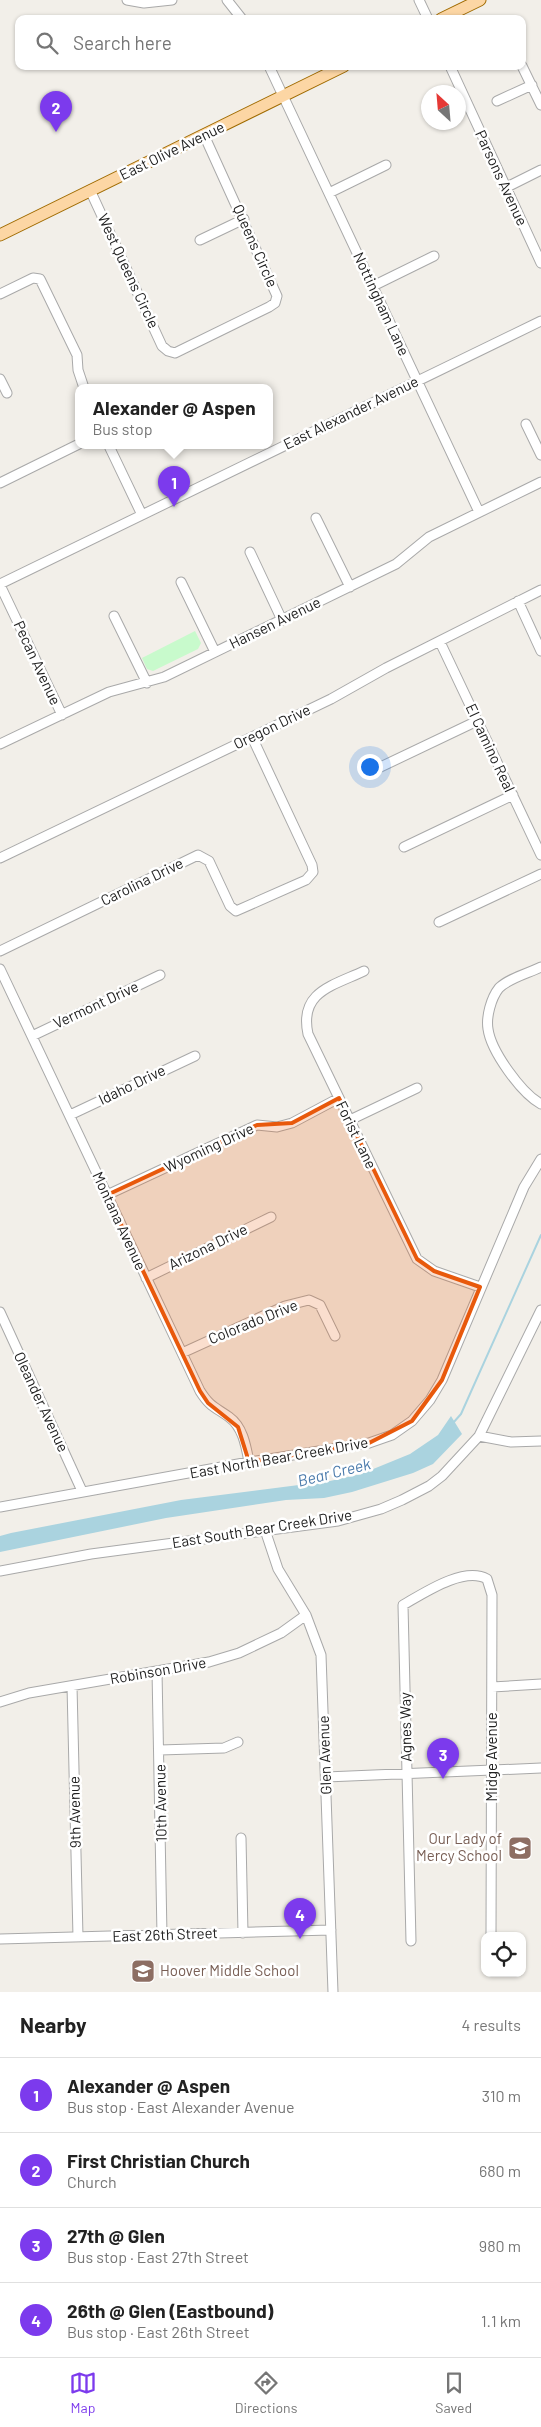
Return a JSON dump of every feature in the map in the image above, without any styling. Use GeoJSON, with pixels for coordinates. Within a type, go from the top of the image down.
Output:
{"type":"FeatureCollection","features":[{"type":"Feature","properties":{"kind":"main road"},"geometry":{"type":"LineString","coordinates":[[449,15],[480,0]]}},
{"type":"Feature","properties":{"kind":"main road","name":"East Olive Avenue"},"geometry":{"type":"LineString","coordinates":[[0,234],[336,70]]}},
{"type":"Feature","properties":{"kind":"street"},"geometry":{"type":"LineString","coordinates":[[127,0],[144,3],[172,0]]}},
{"type":"Feature","properties":{"kind":"street"},"geometry":{"type":"LineString","coordinates":[[228,0],[239,15]]}},
{"type":"Feature","properties":{"kind":"street"},"geometry":{"type":"LineString","coordinates":[[419,0],[426,15]]}},
{"type":"Feature","properties":{"kind":"street","name":"Nottingham Lane"},"geometry":{"type":"LineString","coordinates":[[271,70],[330,193],[416,382],[479,512]]}},
{"type":"Feature","properties":{"kind":"street","name":"Parsons Avenue"},"geometry":{"type":"LineString","coordinates":[[452,70],[541,263]]}},
{"type":"Feature","properties":{"kind":"street"},"geometry":{"type":"LineString","coordinates":[[524,70],[541,106]]}},
{"type":"Feature","properties":{"kind":"street"},"geometry":{"type":"LineString","coordinates":[[497,100],[532,85]]}},
{"type":"Feature","properties":{"kind":"street","name":"Queens Circle"},"geometry":{"type":"LineString","coordinates":[[168,351],[175,353],[275,304],[278,296],[204,135]]}},
{"type":"Feature","properties":{"kind":"street"},"geometry":{"type":"LineString","coordinates":[[330,193],[386,165]]}},
{"type":"Feature","properties":{"kind":"street"},"geometry":{"type":"LineString","coordinates":[[505,188],[541,170]]}},
{"type":"Feature","properties":{"kind":"street","name":"West Queens Circle"},"geometry":{"type":"LineString","coordinates":[[90,190],[162,346],[168,351]]}},
{"type":"Feature","properties":{"kind":"street"},"geometry":{"type":"LineString","coordinates":[[200,240],[244,219]]}},
{"type":"Feature","properties":{"kind":"street"},"geometry":{"type":"LineString","coordinates":[[373,286],[434,256]]}},
{"type":"Feature","properties":{"kind":"street"},"geometry":{"type":"LineString","coordinates":[[0,294],[33,278],[40,279],[77,355],[78,370],[83,384]]}},
{"type":"Feature","properties":{"kind":"street","name":"East Alexander Avenue"},"geometry":{"type":"LineString","coordinates":[[0,584],[541,321]]}},
{"type":"Feature","properties":{"kind":"street"},"geometry":{"type":"LineString","coordinates":[[0,378],[7,393]]}},
{"type":"Feature","properties":{"kind":"street"},"geometry":{"type":"LineString","coordinates":[[526,424],[541,455]]}},
{"type":"Feature","properties":{"kind":"street"},"geometry":{"type":"LineString","coordinates":[[0,483],[75,446]]}},
{"type":"Feature","properties":{"kind":"street"},"geometry":{"type":"LineString","coordinates":[[110,449],[142,515]]}},
{"type":"Feature","properties":{"kind":"street","name":"Hansen Avenue"},"geometry":{"type":"LineString","coordinates":[[0,744],[117,689],[147,683],[282,620],[396,564],[430,537],[541,482]]}},
{"type":"Feature","properties":{"kind":"street"},"geometry":{"type":"LineString","coordinates":[[316,518],[350,587]]}},
{"type":"Feature","properties":{"kind":"street"},"geometry":{"type":"LineString","coordinates":[[250,552],[282,620]]}},
{"type":"Feature","properties":{"kind":"street"},"geometry":{"type":"LineString","coordinates":[[181,582],[215,652]]}},
{"type":"Feature","properties":{"kind":"street","name":"Pecan Avenue"},"geometry":{"type":"LineString","coordinates":[[0,584],[62,715]]}},
{"type":"Feature","properties":{"kind":"street","name":"Oregon Drive"},"geometry":{"type":"LineString","coordinates":[[0,858],[331,699],[379,672],[541,590]]}},
{"type":"Feature","properties":{"kind":"street"},"geometry":{"type":"LineString","coordinates":[[518,601],[541,651]]}},
{"type":"Feature","properties":{"kind":"street"},"geometry":{"type":"LineString","coordinates":[[114,616],[147,683]]}},
{"type":"Feature","properties":{"kind":"street","name":"El Camino Real"},"geometry":{"type":"LineString","coordinates":[[440,642],[541,855]]}},
{"type":"Feature","properties":{"kind":"street"},"geometry":{"type":"LineString","coordinates":[[370,772],[478,721]]}},
{"type":"Feature","properties":{"kind":"street","name":"Carolina Drive"},"geometry":{"type":"LineString","coordinates":[[0,951],[198,855],[209,861],[230,906],[236,911],[306,880],[312,872],[312,865],[252,737]]}},
{"type":"Feature","properties":{"kind":"street"},"geometry":{"type":"LineString","coordinates":[[404,848],[513,795]]}},
{"type":"Feature","properties":{"kind":"street"},"geometry":{"type":"LineString","coordinates":[[440,922],[541,874]]}},
{"type":"Feature","properties":{"kind":"street"},"geometry":{"type":"LineString","coordinates":[[541,967],[500,988],[493,1000],[488,1016],[488,1030],[515,1081],[541,1104]]}},
{"type":"Feature","properties":{"kind":"street","name":"Montana Avenue"},"geometry":{"type":"LineString","coordinates":[[0,969],[182,1353],[208,1403],[229,1417],[238,1426],[244,1437],[249,1462]]}},
{"type":"Feature","properties":{"kind":"street","name":"Forist Lane"},"geometry":{"type":"LineString","coordinates":[[364,971],[317,995],[307,1008],[305,1020],[308,1034],[417,1259],[434,1271],[480,1287]]}},
{"type":"Feature","properties":{"kind":"street","name":"Vermont Drive"},"geometry":{"type":"LineString","coordinates":[[32,1036],[160,975]]}},
{"type":"Feature","properties":{"kind":"street","name":"Idaho Drive"},"geometry":{"type":"LineString","coordinates":[[70,1115],[195,1056]]}},
{"type":"Feature","properties":{"kind":"street"},"geometry":{"type":"LineString","coordinates":[[350,1120],[417,1088]]}},
{"type":"Feature","properties":{"kind":"street","name":"Wyoming Drive"},"geometry":{"type":"LineString","coordinates":[[107,1195],[257,1125],[277,1127],[292,1123],[338,1098]]}},
{"type":"Feature","properties":{"kind":"street","name":"East North Bear Creek Drive"},"geometry":{"type":"LineString","coordinates":[[0,1507],[249,1462],[369,1443],[392,1434],[412,1421],[430,1400],[442,1380],[524,1187],[541,1159]]}},
{"type":"Feature","properties":{"kind":"street","name":"Arizona Drive"},"geometry":{"type":"LineString","coordinates":[[146,1278],[271,1217]]}},
{"type":"Feature","properties":{"kind":"street","name":"Colorado Drive"},"geometry":{"type":"LineString","coordinates":[[182,1353],[285,1306],[309,1300],[320,1305],[335,1336]]}},
{"type":"Feature","properties":{"kind":"street","name":"East South Bear Creek Drive"},"geometry":{"type":"LineString","coordinates":[[0,1571],[91,1554],[338,1520],[381,1509],[402,1500],[429,1486],[442,1476],[479,1436],[541,1310]]}},
{"type":"Feature","properties":{"kind":"street","name":"Oleander Avenue"},"geometry":{"type":"LineString","coordinates":[[0,1312],[82,1491]]}},
{"type":"Feature","properties":{"kind":"street"},"geometry":{"type":"LineString","coordinates":[[479,1436],[511,1442],[541,1441]]}},
{"type":"Feature","properties":{"kind":"street","name":"Glen Avenue"},"geometry":{"type":"LineString","coordinates":[[265,1530],[278,1568],[315,1634],[323,1671],[333,1992]]}},
{"type":"Feature","properties":{"kind":"street","name":"Agnes Way"},"geometry":{"type":"LineString","coordinates":[[412,1941],[403,1605],[456,1578],[480,1575],[487,1579]]}},
{"type":"Feature","properties":{"kind":"street","name":"Midge Avenue"},"geometry":{"type":"LineString","coordinates":[[487,1579],[492,1595],[491,1932]]}},
{"type":"Feature","properties":{"kind":"street","name":"Robinson Drive"},"geometry":{"type":"LineString","coordinates":[[0,1702],[29,1693],[209,1662],[238,1653],[281,1633],[306,1615]]}},
{"type":"Feature","properties":{"kind":"street","name":"10th Avenue"},"geometry":{"type":"LineString","coordinates":[[157,1671],[160,1750],[162,1935]]}},
{"type":"Feature","properties":{"kind":"street"},"geometry":{"type":"LineString","coordinates":[[492,1688],[541,1684]]}},
{"type":"Feature","properties":{"kind":"street","name":"9th Avenue"},"geometry":{"type":"LineString","coordinates":[[72,1686],[78,1937]]}},
{"type":"Feature","properties":{"kind":"street"},"geometry":{"type":"LineString","coordinates":[[160,1750],[224,1748],[238,1742]]}},
{"type":"Feature","properties":{"kind":"street"},"geometry":{"type":"LineString","coordinates":[[326,1777],[492,1772],[541,1768]]}},
{"type":"Feature","properties":{"kind":"street"},"geometry":{"type":"LineString","coordinates":[[241,1838],[243,1933]]}},
{"type":"Feature","properties":{"kind":"street","name":"East 26th Street"},"geometry":{"type":"LineString","coordinates":[[0,1939],[331,1930]]}},
{"type":"Feature","properties":{"kind":"highlighted area"},"geometry":{"type":"Polygon","coordinates":[[[339,1098],[417,1259],[434,1271],[480,1287],[442,1380],[412,1421],[369,1443],[249,1462],[238,1427],[208,1403],[200,1391],[107,1195],[257,1125],[292,1123],[339,1098]]]}},
{"type":"Feature","properties":{"kind":"green space"},"geometry":{"type":"Polygon","coordinates":[[[195,631],[201,643],[198,649],[153,671],[147,669],[142,658],[195,631]]]}},
{"type":"Feature","properties":{"kind":"water"},"geometry":{"type":"Polygon","coordinates":[[[451,1416],[462,1434],[433,1464],[413,1473],[352,1492],[324,1498],[286,1500],[166,1518],[0,1552],[0,1536],[11,1533],[181,1500],[330,1481],[361,1474],[410,1454],[438,1435],[451,1416]]]}},
{"type":"Feature","properties":{"kind":"waterway","name":"Bear Creek"},"geometry":{"type":"LineString","coordinates":[[453,1423],[461,1414],[541,1235]]}},
{"type":"Feature","properties":{"kind":"place","name":"First Christian Church"},"geometry":{"type":"Point","coordinates":[56,132]}},
{"type":"Feature","properties":{"kind":"place","name":"Alexander @ Aspen"},"geometry":{"type":"Point","coordinates":[174,507]}},
{"type":"Feature","properties":{"kind":"place","name":"27th @ Glen"},"geometry":{"type":"Point","coordinates":[443,1779]}},
{"type":"Feature","properties":{"kind":"place","name":"Our Lady of Mercy School"},"geometry":{"type":"Point","coordinates":[520,1848]}},
{"type":"Feature","properties":{"kind":"place","name":"26th @ Glen (Eastbound)"},"geometry":{"type":"Point","coordinates":[300,1939]}},
{"type":"Feature","properties":{"kind":"place","name":"Hoover Middle School"},"geometry":{"type":"Point","coordinates":[143,1971]}}]}
